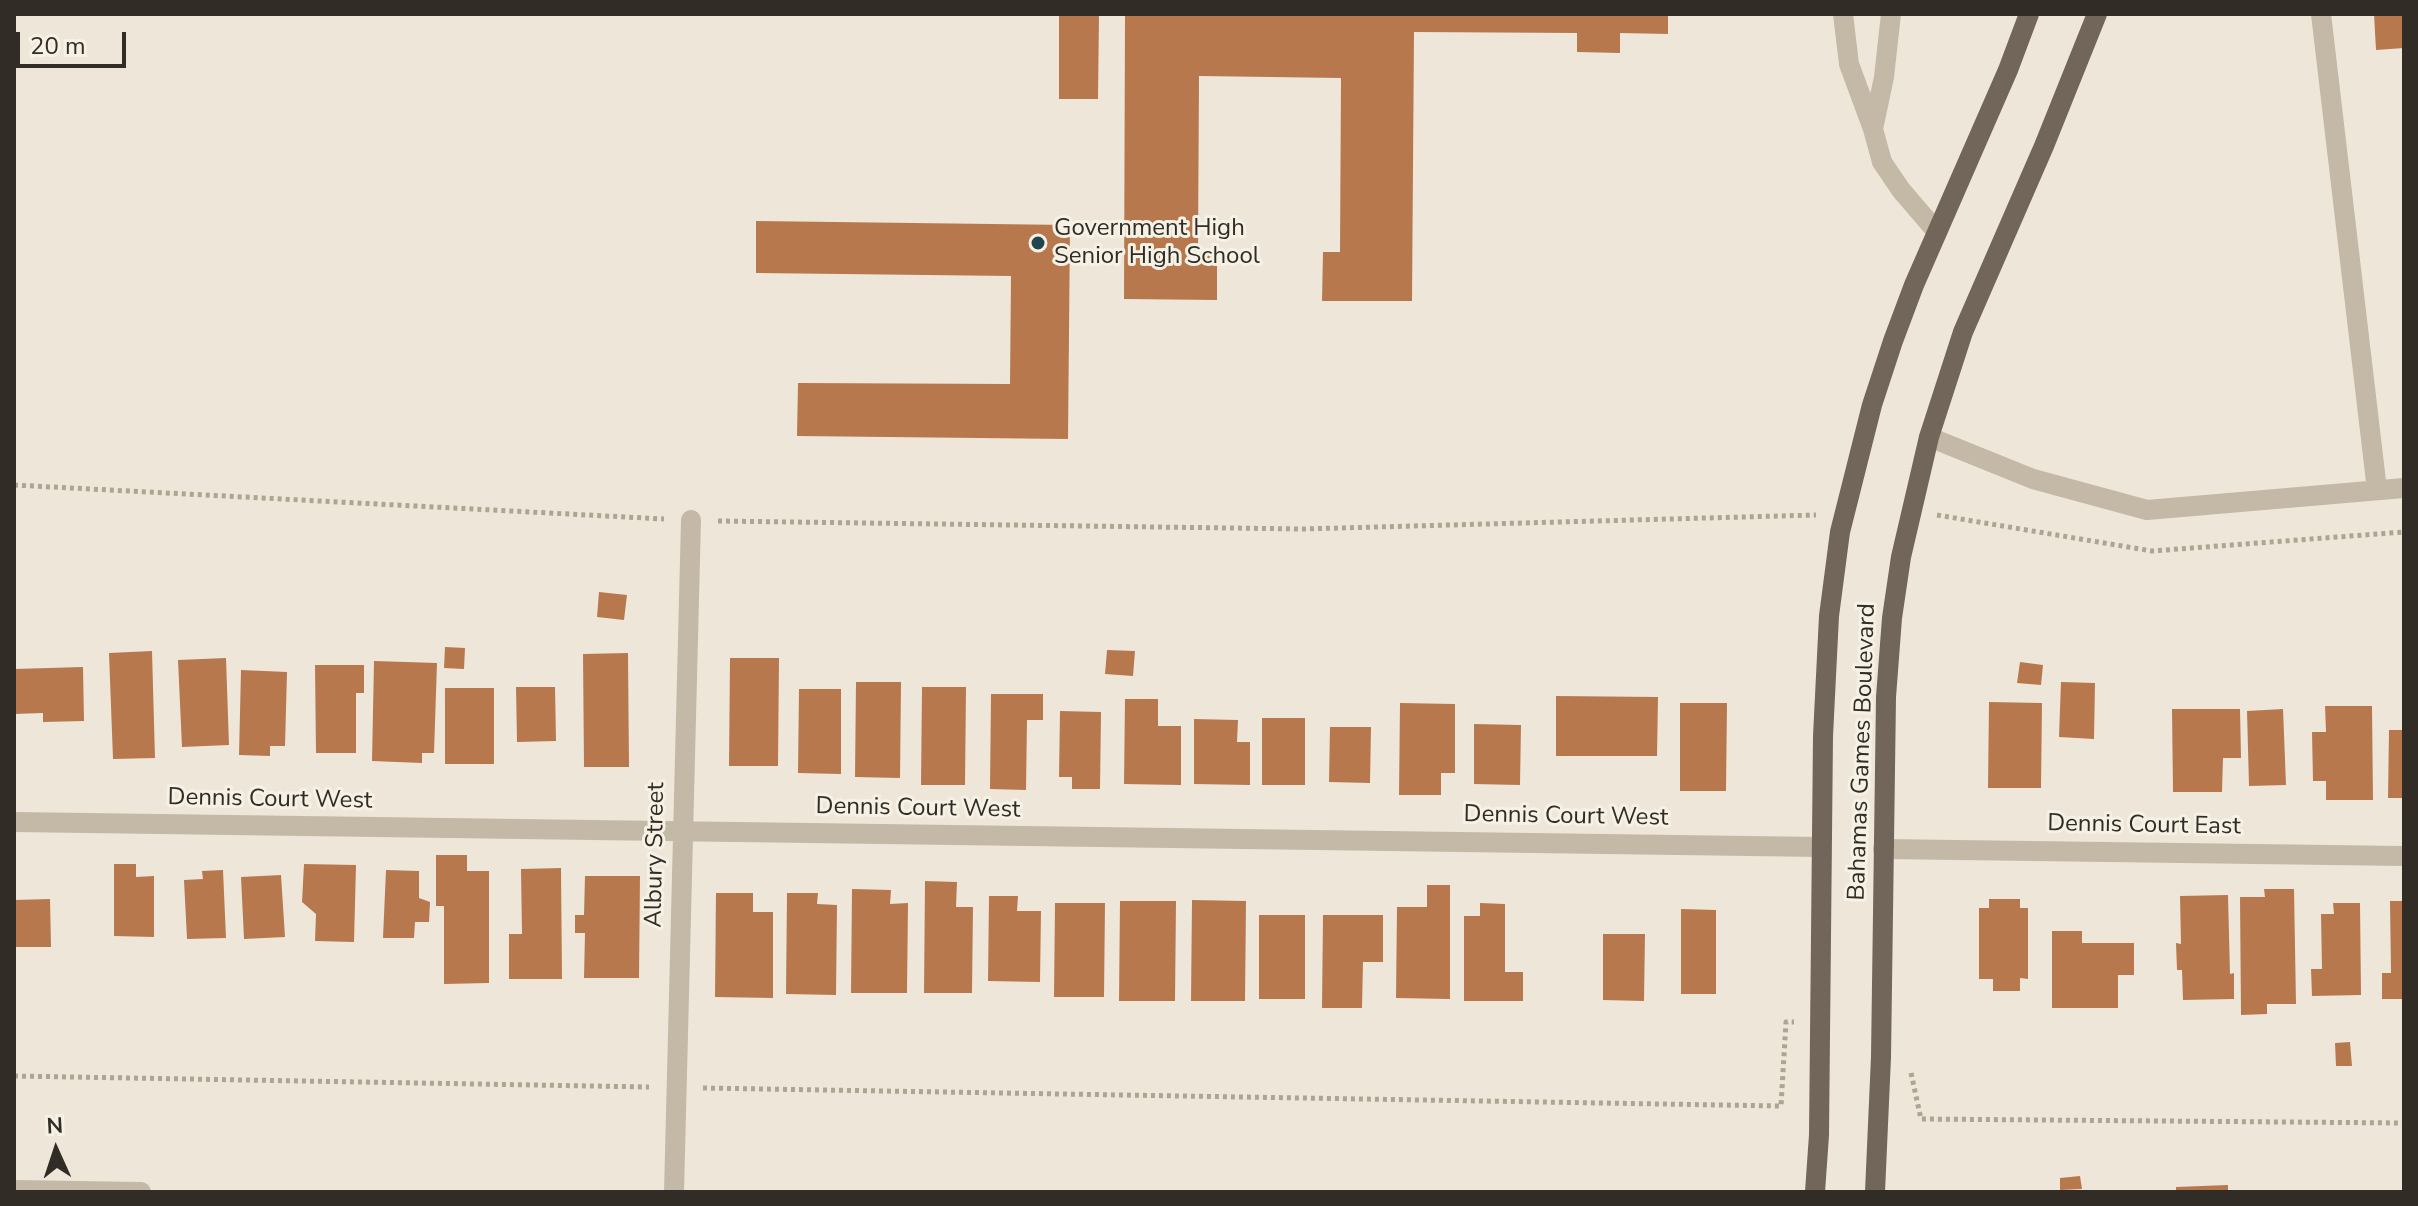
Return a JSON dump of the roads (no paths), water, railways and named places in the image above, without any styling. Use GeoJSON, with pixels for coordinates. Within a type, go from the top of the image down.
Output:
{"type":"FeatureCollection","features":[{"type":"Feature","properties":{"kind":"main road","name":"Bahamas Games Boulevard"},"geometry":{"type":"LineString","coordinates":[[1815,1192],[1819,1135],[1821,847],[1827,641],[1832,583],[1844,514],[1881,379],[1914,285],[2008,70],[2029,14]]}},
{"type":"Feature","properties":{"kind":"main road","name":"Bahamas Games Boulevard"},"geometry":{"type":"LineString","coordinates":[[1875,1192],[1881,1057],[1889,649],[1896,587],[1929,437],[1963,332],[2044,146],[2097,14]]}},
{"type":"Feature","properties":{"kind":"street"},"geometry":{"type":"LineString","coordinates":[[1843,14],[1849,64],[1882,162],[1937,232]]}},
{"type":"Feature","properties":{"kind":"street"},"geometry":{"type":"LineString","coordinates":[[1873,129],[1884,77],[1891,14]]}},
{"type":"Feature","properties":{"kind":"street"},"geometry":{"type":"LineString","coordinates":[[2321,14],[2377,490]]}},
{"type":"Feature","properties":{"kind":"street"},"geometry":{"type":"LineString","coordinates":[[1929,437],[2033,479],[2147,510],[2404,488]]}},
{"type":"Feature","properties":{"kind":"street","name":"Albury Street"},"geometry":{"type":"LineString","coordinates":[[674,1192],[691,520]]}},
{"type":"Feature","properties":{"kind":"street","name":"Dennis Court West"},"geometry":{"type":"LineString","coordinates":[[14,822],[1821,847]]}},
{"type":"Feature","properties":{"kind":"street","name":"Dennis Court East"},"geometry":{"type":"LineString","coordinates":[[1883,849],[2404,856]]}},
{"type":"Feature","properties":{"kind":"street"},"geometry":{"type":"LineString","coordinates":[[14,1190],[141,1192]]}},
{"type":"Feature","properties":{"kind":"place","name":"Government High Senior High School"},"geometry":{"type":"Point","coordinates":[1038,243]}}]}
